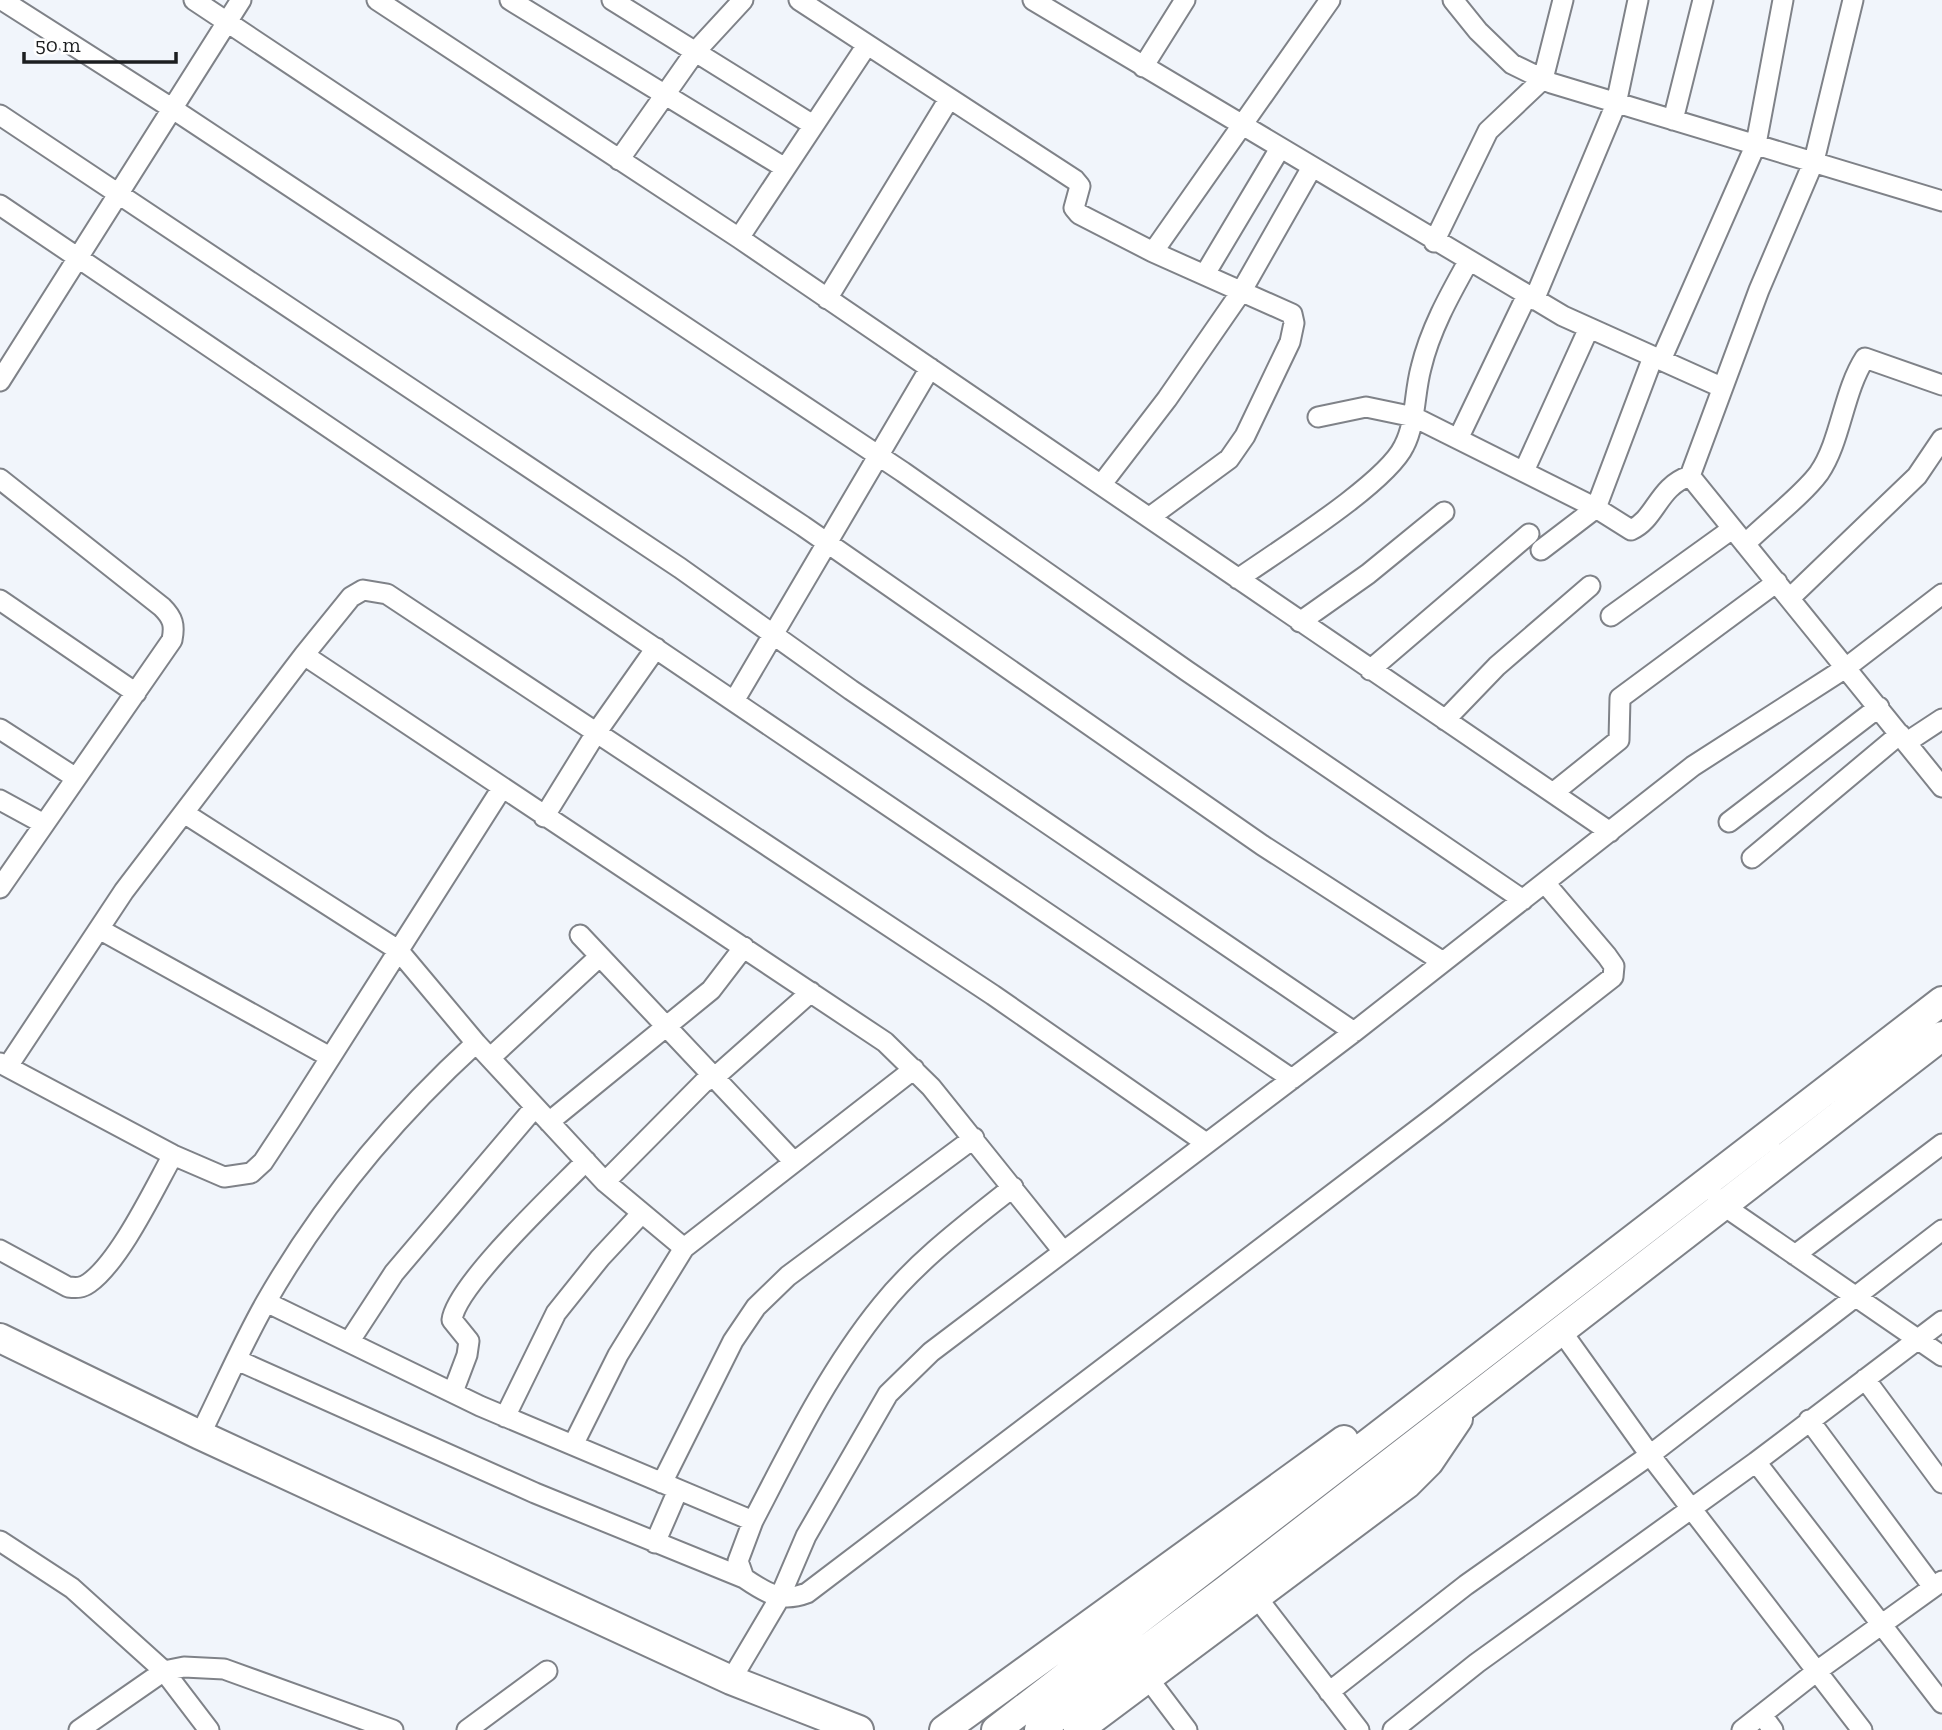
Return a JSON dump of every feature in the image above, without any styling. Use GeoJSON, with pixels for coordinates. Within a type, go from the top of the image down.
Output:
{"type":"FeatureCollection","features":[{"type":"Feature","properties":{"kind":"main road"},"geometry":{"type":"LineString","coordinates":[[996,1730],[1397,1433],[1705,1185],[1942,1001]]}},
{"type":"Feature","properties":{"kind":"main road"},"geometry":{"type":"LineString","coordinates":[[1039,1730],[1227,1589],[1397,1433],[1467,1405],[1942,1036]]}},
{"type":"Feature","properties":{"kind":"main road"},"geometry":{"type":"LineString","coordinates":[[0,1338],[200,1435],[731,1680],[859,1730]]}},
{"type":"Feature","properties":{"kind":"main road"},"geometry":{"type":"LineString","coordinates":[[1078,1730],[1407,1483],[1429,1462],[1467,1405]]}},
{"type":"Feature","properties":{"kind":"main road"},"geometry":{"type":"LineString","coordinates":[[944,1730],[1343,1440],[1363,1429],[1397,1433]]}},
{"type":"Feature","properties":{"kind":"street"},"geometry":{"type":"LineString","coordinates":[[2,0],[173,109],[825,542],[1262,845],[1443,962]]}},
{"type":"Feature","properties":{"kind":"street"},"geometry":{"type":"LineString","coordinates":[[194,0],[879,456],[1523,900]]}},
{"type":"Feature","properties":{"kind":"street"},"geometry":{"type":"LineString","coordinates":[[0,380],[7,354],[80,258],[241,0]]}},
{"type":"Feature","properties":{"kind":"street"},"geometry":{"type":"LineString","coordinates":[[377,0],[739,237],[1610,832]]}},
{"type":"Feature","properties":{"kind":"street"},"geometry":{"type":"LineString","coordinates":[[510,0],[785,168]]}},
{"type":"Feature","properties":{"kind":"street"},"geometry":{"type":"LineString","coordinates":[[612,0],[813,125]]}},
{"type":"Feature","properties":{"kind":"street"},"geometry":{"type":"LineString","coordinates":[[619,160],[695,52],[743,0]]}},
{"type":"Feature","properties":{"kind":"street"},"geometry":{"type":"LineString","coordinates":[[799,0],[1075,180],[1080,186],[1073,208],[1079,214],[1153,252],[1292,314],[1294,323],[1290,342],[1245,436],[1229,459],[1150,517]]}},
{"type":"Feature","properties":{"kind":"street"},"geometry":{"type":"LineString","coordinates":[[1033,0],[1062,7],[1143,67],[1530,297],[1589,328],[1721,387]]}},
{"type":"Feature","properties":{"kind":"street"},"geometry":{"type":"LineString","coordinates":[[1143,67],[1185,0]]}},
{"type":"Feature","properties":{"kind":"street"},"geometry":{"type":"LineString","coordinates":[[1153,252],[1330,0]]}},
{"type":"Feature","properties":{"kind":"street"},"geometry":{"type":"LineString","coordinates":[[1453,0],[1478,31],[1513,64],[1544,79],[1616,104],[1942,201]]}},
{"type":"Feature","properties":{"kind":"street"},"geometry":{"type":"LineString","coordinates":[[1434,242],[1488,131],[1544,79],[1563,0]]}},
{"type":"Feature","properties":{"kind":"street"},"geometry":{"type":"LineString","coordinates":[[1458,439],[1530,297],[1616,104],[1638,0]]}},
{"type":"Feature","properties":{"kind":"street"},"geometry":{"type":"LineString","coordinates":[[1673,120],[1703,0]]}},
{"type":"Feature","properties":{"kind":"street"},"geometry":{"type":"LineString","coordinates":[[1541,550],[1596,508],[1657,358],[1756,144],[1783,0]]}},
{"type":"Feature","properties":{"kind":"street"},"geometry":{"type":"LineString","coordinates":[[1318,417],[1366,407],[1414,417],[1596,508],[1631,530],[1638,526],[1669,485],[1690,476],[1721,387],[1814,161],[1853,0]]}},
{"type":"Feature","properties":{"kind":"street"},"geometry":{"type":"LineString","coordinates":[[739,237],[867,45]]}},
{"type":"Feature","properties":{"kind":"street"},"geometry":{"type":"LineString","coordinates":[[827,299],[949,99]]}},
{"type":"Feature","properties":{"kind":"street"},"geometry":{"type":"LineString","coordinates":[[0,115],[680,568],[1354,1031]]}},
{"type":"Feature","properties":{"kind":"street"},"geometry":{"type":"LineString","coordinates":[[1205,274],[1279,150]]}},
{"type":"Feature","properties":{"kind":"street"},"geometry":{"type":"LineString","coordinates":[[1101,485],[1167,399],[1241,292],[1311,169]]}},
{"type":"Feature","properties":{"kind":"street"},"geometry":{"type":"LineString","coordinates":[[0,205],[1292,1079]]}},
{"type":"Feature","properties":{"kind":"street"},"geometry":{"type":"LineString","coordinates":[[1238,579],[1325,519],[1376,478],[1404,448],[1414,417],[1420,370],[1430,336],[1468,262]]}},
{"type":"Feature","properties":{"kind":"street"},"geometry":{"type":"LineString","coordinates":[[1524,471],[1589,328]]}},
{"type":"Feature","properties":{"kind":"street"},"geometry":{"type":"LineString","coordinates":[[1611,616],[1739,536],[1819,472],[1847,403],[1852,379],[1865,358],[1942,385]]}},
{"type":"Feature","properties":{"kind":"street"},"geometry":{"type":"LineString","coordinates":[[734,701],[825,542],[930,368]]}},
{"type":"Feature","properties":{"kind":"street"},"geometry":{"type":"LineString","coordinates":[[1790,598],[1917,476],[1942,439]]}},
{"type":"Feature","properties":{"kind":"street"},"geometry":{"type":"LineString","coordinates":[[1690,476],[1942,787]]}},
{"type":"Feature","properties":{"kind":"street"},"geometry":{"type":"LineString","coordinates":[[0,479],[170,615],[175,628],[172,640],[136,693],[2,880]]}},
{"type":"Feature","properties":{"kind":"street"},"geometry":{"type":"LineString","coordinates":[[1300,622],[1368,574],[1444,512]]}},
{"type":"Feature","properties":{"kind":"street"},"geometry":{"type":"LineString","coordinates":[[1370,670],[1528,534]]}},
{"type":"Feature","properties":{"kind":"street"},"geometry":{"type":"LineString","coordinates":[[1553,793],[1619,740],[1620,698],[1777,582]]}},
{"type":"Feature","properties":{"kind":"street"},"geometry":{"type":"LineString","coordinates":[[1445,720],[1497,666],[1590,586]]}},
{"type":"Feature","properties":{"kind":"street"},"geometry":{"type":"LineString","coordinates":[[502,788],[262,1162],[251,1173],[224,1177],[173,1155],[4,1065],[99,929],[304,655],[351,597],[363,590],[376,590],[387,594],[993,995],[1206,1143]]}},
{"type":"Feature","properties":{"kind":"street"},"geometry":{"type":"LineString","coordinates":[[731,1680],[779,1599],[806,1536],[888,1394],[931,1352],[1062,1250],[1292,1079],[1693,766],[1847,667],[1942,594]]}},
{"type":"Feature","properties":{"kind":"street"},"geometry":{"type":"LineString","coordinates":[[0,600],[136,693]]}},
{"type":"Feature","properties":{"kind":"street"},"geometry":{"type":"LineString","coordinates":[[544,817],[596,733],[656,648]]}},
{"type":"Feature","properties":{"kind":"street"},"geometry":{"type":"LineString","coordinates":[[304,655],[886,1042],[914,1069],[974,1138],[1062,1250]]}},
{"type":"Feature","properties":{"kind":"street"},"geometry":{"type":"LineString","coordinates":[[1729,822],[1879,707]]}},
{"type":"Feature","properties":{"kind":"street"},"geometry":{"type":"LineString","coordinates":[[1752,858],[1904,738],[1942,719]]}},
{"type":"Feature","properties":{"kind":"street"},"geometry":{"type":"LineString","coordinates":[[0,729],[76,778]]}},
{"type":"Feature","properties":{"kind":"street"},"geometry":{"type":"LineString","coordinates":[[0,800],[44,824]]}},
{"type":"Feature","properties":{"kind":"street"},"geometry":{"type":"LineString","coordinates":[[184,813],[398,950],[476,1043],[605,1182],[684,1248]]}},
{"type":"Feature","properties":{"kind":"street"},"geometry":{"type":"LineString","coordinates":[[237,1360],[535,1493],[744,1578],[779,1599],[790,1599],[807,1593],[1438,1114],[1613,977],[1614,966],[1545,883]]}},
{"type":"Feature","properties":{"kind":"street"},"geometry":{"type":"LineString","coordinates":[[99,929],[330,1057]]}},
{"type":"Feature","properties":{"kind":"street"},"geometry":{"type":"LineString","coordinates":[[580,935],[794,1163]]}},
{"type":"Feature","properties":{"kind":"street"},"geometry":{"type":"LineString","coordinates":[[550,1122],[711,990],[744,947]]}},
{"type":"Feature","properties":{"kind":"street"},"geometry":{"type":"LineString","coordinates":[[490,1058],[599,957]]}},
{"type":"Feature","properties":{"kind":"street"},"geometry":{"type":"LineString","coordinates":[[605,1182],[704,1082],[715,1077],[811,992]]}},
{"type":"Feature","properties":{"kind":"street"},"geometry":{"type":"LineString","coordinates":[[200,1435],[266,1302],[317,1224],[405,1112],[476,1043]]}},
{"type":"Feature","properties":{"kind":"street"},"geometry":{"type":"LineString","coordinates":[[573,1445],[618,1355],[684,1248],[914,1069]]}},
{"type":"Feature","properties":{"kind":"street"},"geometry":{"type":"LineString","coordinates":[[349,1342],[394,1273],[535,1107]]}},
{"type":"Feature","properties":{"kind":"street"},"geometry":{"type":"LineString","coordinates":[[655,1543],[670,1487],[733,1341],[756,1307],[788,1276],[974,1138]]}},
{"type":"Feature","properties":{"kind":"street"},"geometry":{"type":"LineString","coordinates":[[1795,1255],[1942,1144]]}},
{"type":"Feature","properties":{"kind":"street"},"geometry":{"type":"LineString","coordinates":[[0,1250],[68,1287],[79,1288],[88,1284],[119,1246],[173,1155]]}},
{"type":"Feature","properties":{"kind":"street"},"geometry":{"type":"LineString","coordinates":[[453,1392],[469,1347],[466,1336],[452,1320],[457,1305],[491,1260],[586,1161]]}},
{"type":"Feature","properties":{"kind":"street"},"geometry":{"type":"LineString","coordinates":[[1705,1185],[1724,1206],[1942,1356]]}},
{"type":"Feature","properties":{"kind":"street"},"geometry":{"type":"LineString","coordinates":[[744,1578],[738,1561],[753,1521],[841,1362],[882,1304],[925,1260],[1013,1187]]}},
{"type":"Feature","properties":{"kind":"street"},"geometry":{"type":"LineString","coordinates":[[505,1416],[556,1313],[600,1258],[642,1213]]}},
{"type":"Feature","properties":{"kind":"street"},"geometry":{"type":"LineString","coordinates":[[1329,1692],[1466,1585],[1650,1455],[1942,1230]]}},
{"type":"Feature","properties":{"kind":"street"},"geometry":{"type":"LineString","coordinates":[[266,1302],[505,1416],[753,1521]]}},
{"type":"Feature","properties":{"kind":"street"},"geometry":{"type":"LineString","coordinates":[[1393,1730],[1487,1655],[1691,1506],[1756,1462],[1942,1321]]}},
{"type":"Feature","properties":{"kind":"street"},"geometry":{"type":"LineString","coordinates":[[1562,1332],[1650,1455],[1862,1730]]}},
{"type":"Feature","properties":{"kind":"street"},"geometry":{"type":"LineString","coordinates":[[1866,1379],[1942,1483]]}},
{"type":"Feature","properties":{"kind":"street"},"geometry":{"type":"LineString","coordinates":[[1742,1730],[1768,1723],[1817,1671],[1938,1584],[1809,1420]]}},
{"type":"Feature","properties":{"kind":"street"},"geometry":{"type":"LineString","coordinates":[[1756,1462],[1942,1703]]}},
{"type":"Feature","properties":{"kind":"street"},"geometry":{"type":"LineString","coordinates":[[0,1541],[72,1588],[164,1671],[209,1730]]}},
{"type":"Feature","properties":{"kind":"street"},"geometry":{"type":"LineString","coordinates":[[1255,1595],[1359,1730]]}},
{"type":"Feature","properties":{"kind":"street"},"geometry":{"type":"LineString","coordinates":[[79,1730],[164,1671],[184,1667],[224,1669],[393,1730]]}},
{"type":"Feature","properties":{"kind":"street"},"geometry":{"type":"LineString","coordinates":[[467,1730],[547,1671]]}},
{"type":"Feature","properties":{"kind":"street"},"geometry":{"type":"LineString","coordinates":[[1147,1677],[1186,1730]]}}]}
